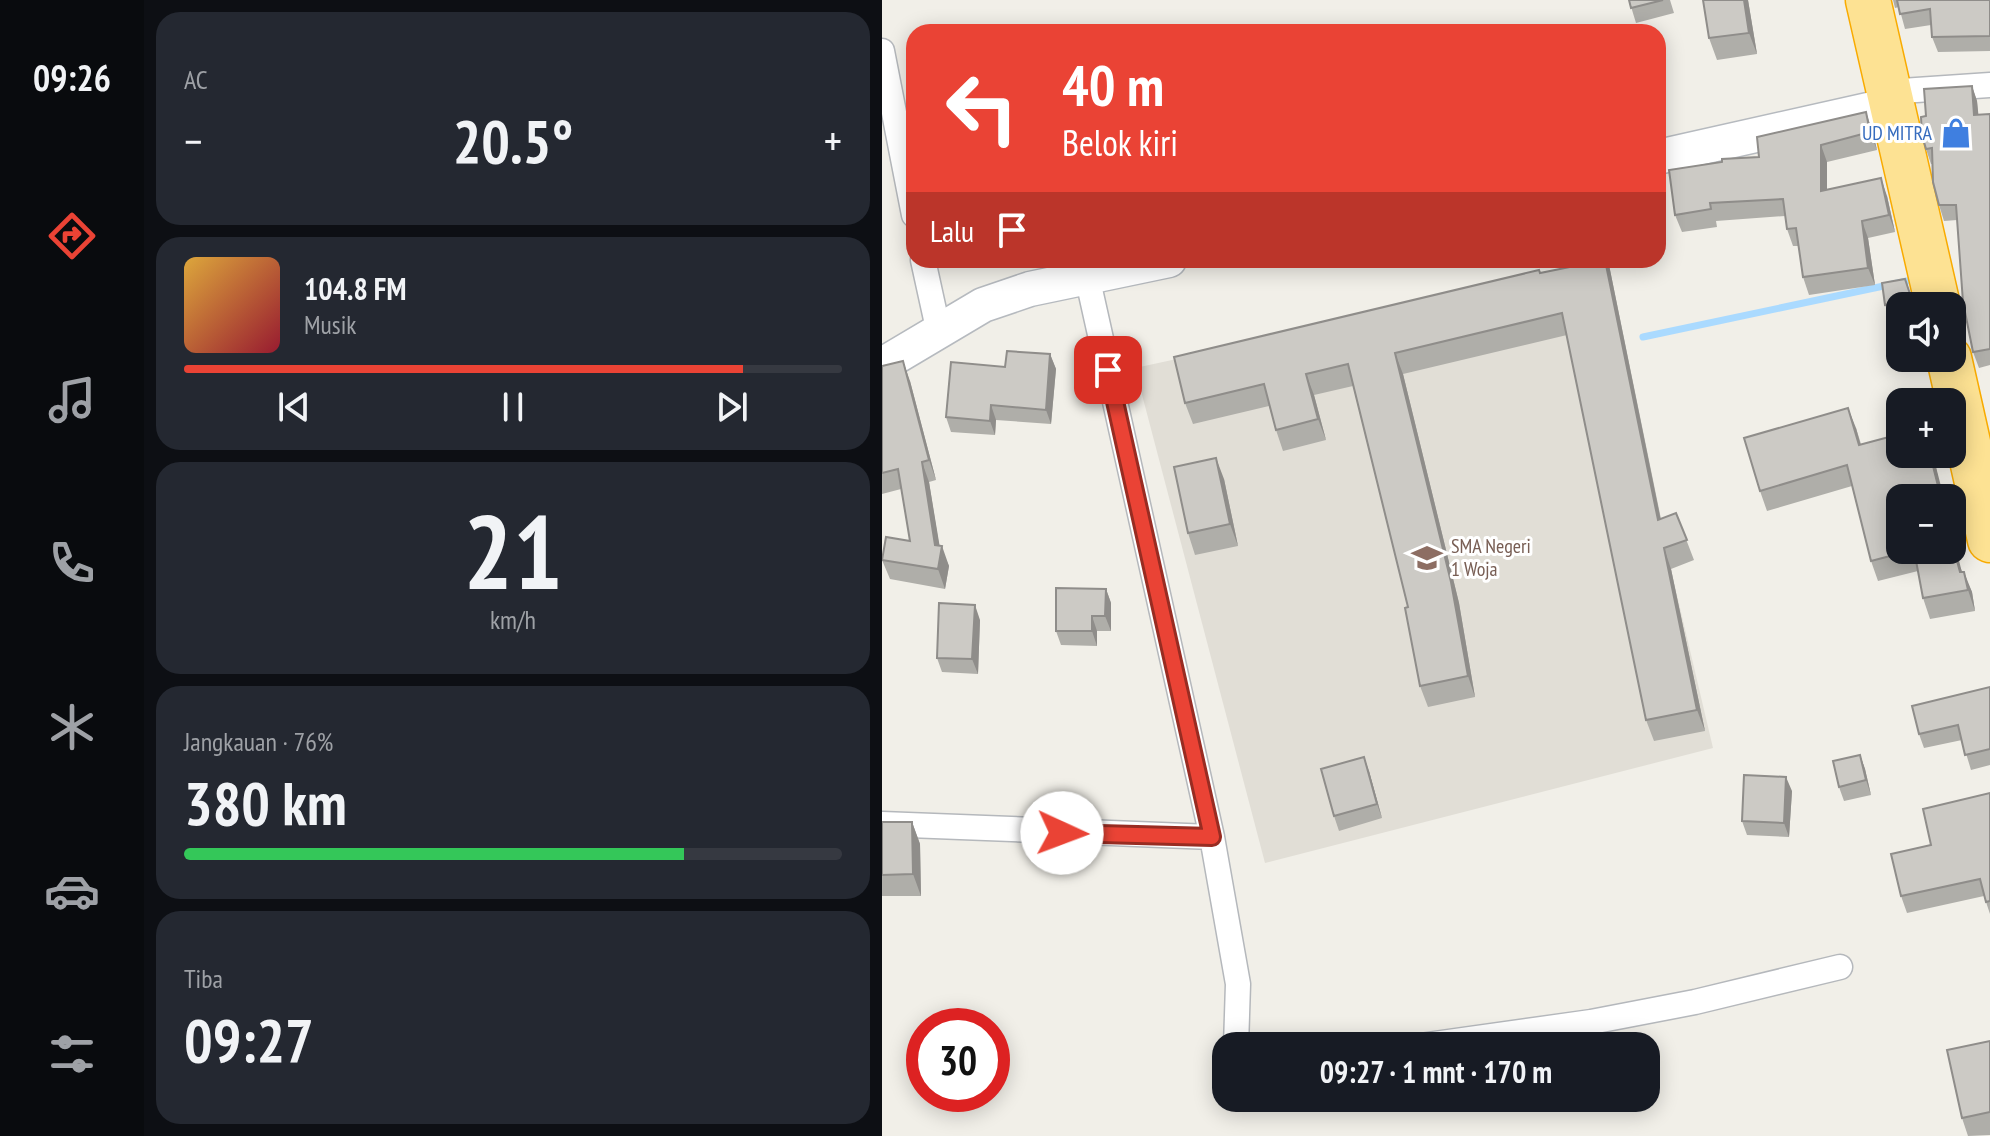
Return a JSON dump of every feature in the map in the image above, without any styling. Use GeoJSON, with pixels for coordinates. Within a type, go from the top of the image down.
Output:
{"type":"FeatureCollection","features":[{"type":"Feature","properties":{"kind":"highway"},"geometry":{"type":"LineString","coordinates":[[1868,0],[1935,292]]}},
{"type":"Feature","properties":{"kind":"highway"},"geometry":{"type":"LineString","coordinates":[[1954,372],[1978,434],[1990,540]]}},
{"type":"Feature","properties":{"kind":"street"},"geometry":{"type":"LineString","coordinates":[[882,51],[886,103],[906,183]]}},
{"type":"Feature","properties":{"kind":"street"},"geometry":{"type":"LineString","coordinates":[[1666,155],[1889,98],[1990,85]]}},
{"type":"Feature","properties":{"kind":"street"},"geometry":{"type":"LineString","coordinates":[[925,268],[939,333]]}},
{"type":"Feature","properties":{"kind":"street"},"geometry":{"type":"LineString","coordinates":[[882,365],[983,305],[1128,268]]}},
{"type":"Feature","properties":{"kind":"street"},"geometry":{"type":"LineString","coordinates":[[1087,276],[1212,837],[1238,984],[1236,1032]]}},
{"type":"Feature","properties":{"kind":"street"},"geometry":{"type":"LineString","coordinates":[[882,824],[1212,837]]}},
{"type":"Feature","properties":{"kind":"street"},"geometry":{"type":"LineString","coordinates":[[1509,1032],[1681,1005],[1840,967]]}},
{"type":"Feature","properties":{"kind":"shaded area","name":"SMA Negeri 1 Woja"},"geometry":{"type":"Polygon","coordinates":[[[1600,268],[1713,748],[1265,863],[1135,368],[1600,268]]]}},
{"type":"Feature","properties":{"kind":"building"},"geometry":{"type":"Polygon","coordinates":[[[1629,0],[1663,0],[1631,8],[1629,0]]]}},
{"type":"Feature","properties":{"kind":"building"},"geometry":{"type":"Polygon","coordinates":[[[1703,0],[1744,0],[1749,33],[1709,38],[1703,0]]]}},
{"type":"Feature","properties":{"kind":"building"},"geometry":{"type":"Polygon","coordinates":[[[1897,0],[1990,0],[1990,36],[1932,37],[1930,9],[1900,14],[1897,0]]]}},
{"type":"Feature","properties":{"kind":"building"},"geometry":{"type":"Polygon","coordinates":[[[1972,86],[1974,115],[1990,114],[1990,349],[1973,352],[1966,317],[1966,292],[1962,292],[1956,205],[1939,205],[1933,182],[1932,148],[1926,149],[1922,135],[1921,117],[1926,116],[1924,89],[1972,86]]]}},
{"type":"Feature","properties":{"kind":"building"},"geometry":{"type":"Polygon","coordinates":[[[1866,112],[1870,132],[1821,145],[1821,191],[1881,178],[1889,215],[1862,221],[1868,268],[1803,277],[1796,228],[1787,229],[1783,199],[1710,203],[1711,209],[1675,215],[1669,170],[1722,162],[1722,159],[1759,157],[1757,137],[1866,112]]]}},
{"type":"Feature","properties":{"kind":"building"},"geometry":{"type":"Polygon","coordinates":[[[1565,268],[1607,268],[1658,520],[1676,513],[1687,540],[1664,548],[1697,710],[1646,720],[1562,313],[1395,353],[1451,582],[1468,676],[1420,686],[1405,608],[1408,607],[1348,364],[1306,374],[1318,419],[1276,430],[1264,384],[1185,403],[1174,357],[1539,270],[1540,273],[1565,268]]]}},
{"type":"Feature","properties":{"kind":"building"},"geometry":{"type":"Polygon","coordinates":[[[1905,279],[1909,292],[1886,292],[1885,305],[1882,283],[1905,279]]]}},
{"type":"Feature","properties":{"kind":"building"},"geometry":{"type":"Polygon","coordinates":[[[1007,351],[1050,354],[1046,410],[991,405],[990,421],[946,417],[951,362],[1005,367],[1007,351]]]}},
{"type":"Feature","properties":{"kind":"building"},"geometry":{"type":"Polygon","coordinates":[[[903,361],[929,460],[922,462],[935,545],[942,546],[938,569],[882,560],[886,537],[910,541],[898,469],[882,473],[882,366],[903,361]]]}},
{"type":"Feature","properties":{"kind":"building"},"geometry":{"type":"Polygon","coordinates":[[[1848,408],[1859,445],[1886,438],[1886,468],[1934,468],[1938,484],[1886,484],[1886,557],[1871,561],[1847,465],[1760,491],[1744,438],[1848,408]]]}},
{"type":"Feature","properties":{"kind":"building"},"geometry":{"type":"Polygon","coordinates":[[[1216,458],[1230,524],[1188,533],[1174,467],[1216,458]]]}},
{"type":"Feature","properties":{"kind":"building"},"geometry":{"type":"Polygon","coordinates":[[[1917,564],[1958,564],[1960,572],[1964,572],[1968,590],[1923,598],[1917,564]]]}},
{"type":"Feature","properties":{"kind":"building"},"geometry":{"type":"Polygon","coordinates":[[[1056,588],[1106,589],[1105,616],[1092,616],[1092,631],[1056,631],[1056,588]]]}},
{"type":"Feature","properties":{"kind":"building"},"geometry":{"type":"Polygon","coordinates":[[[939,603],[975,605],[972,659],[937,658],[939,603]]]}},
{"type":"Feature","properties":{"kind":"building"},"geometry":{"type":"Polygon","coordinates":[[[1990,687],[1990,749],[1965,755],[1958,725],[1919,734],[1912,706],[1990,687]]]}},
{"type":"Feature","properties":{"kind":"building"},"geometry":{"type":"Polygon","coordinates":[[[1860,755],[1866,780],[1839,787],[1833,761],[1860,755]]]}},
{"type":"Feature","properties":{"kind":"building"},"geometry":{"type":"Polygon","coordinates":[[[1364,757],[1377,804],[1334,816],[1321,769],[1364,757]]]}},
{"type":"Feature","properties":{"kind":"building"},"geometry":{"type":"Polygon","coordinates":[[[1744,775],[1786,777],[1784,823],[1742,821],[1744,775]]]}},
{"type":"Feature","properties":{"kind":"building"},"geometry":{"type":"Polygon","coordinates":[[[1990,793],[1990,901],[1986,902],[1980,879],[1901,896],[1891,854],[1931,845],[1923,809],[1990,793]]]}},
{"type":"Feature","properties":{"kind":"building"},"geometry":{"type":"Polygon","coordinates":[[[882,822],[912,822],[913,874],[882,875],[882,822]]]}},
{"type":"Feature","properties":{"kind":"building"},"geometry":{"type":"Polygon","coordinates":[[[1990,1041],[1990,1112],[1962,1118],[1947,1050],[1990,1041]]]}},
{"type":"Feature","properties":{"kind":"waterway"},"geometry":{"type":"LineString","coordinates":[[1643,337],[1912,280]]}},
{"type":"Feature","properties":{"kind":"place","name":"UD MITRA"},"geometry":{"type":"Point","coordinates":[1956,133]}},
{"type":"Feature","properties":{"kind":"place","name":"SMA Negeri 1 Woja"},"geometry":{"type":"Point","coordinates":[1427,558]}},
{"type":"Feature","properties":{"kind":"route"},"geometry":{"type":"LineString","coordinates":[[1062,833],[1212,837],[1108,370]]}}]}
